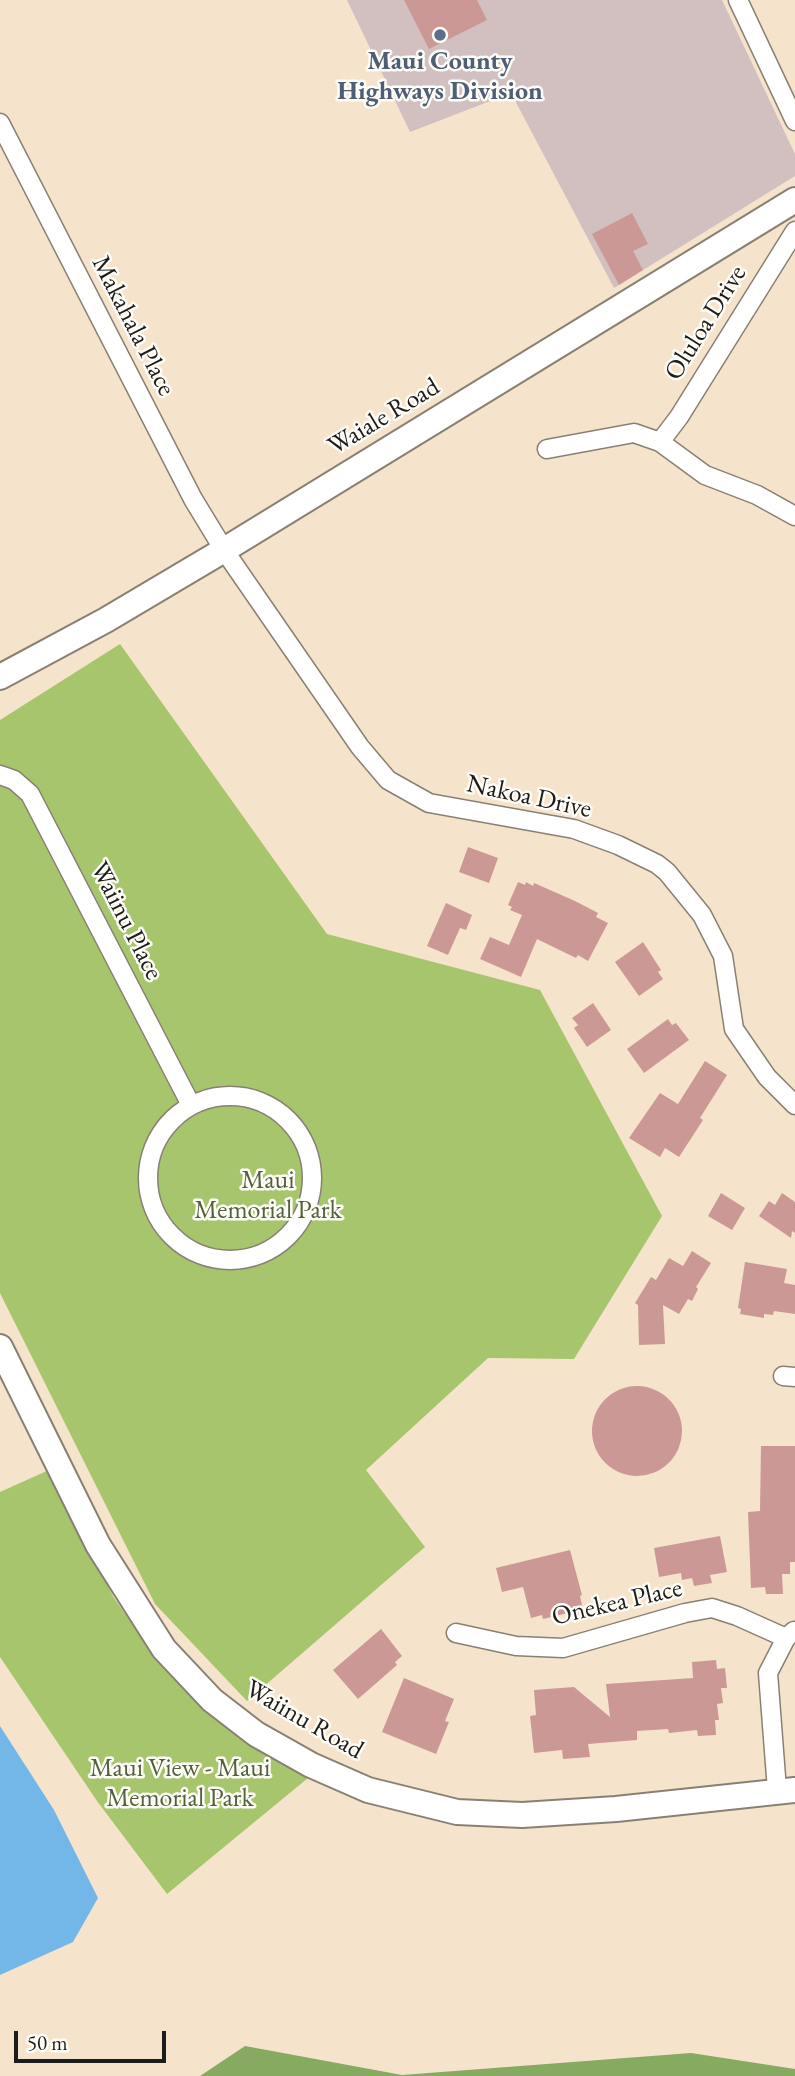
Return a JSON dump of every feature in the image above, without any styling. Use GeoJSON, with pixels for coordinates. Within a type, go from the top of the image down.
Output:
{"type":"FeatureCollection","features":[{"type":"Feature","properties":{"kind":"street"},"geometry":{"type":"LineString","coordinates":[[738,0],[795,121]]}},
{"type":"Feature","properties":{"kind":"street","name":"Makahala Place"},"geometry":{"type":"LineString","coordinates":[[0,123],[186,487],[224,550]]}},
{"type":"Feature","properties":{"kind":"street","name":"Waiale Road"},"geometry":{"type":"LineString","coordinates":[[0,677],[106,620],[224,550],[795,200]]}},
{"type":"Feature","properties":{"kind":"street","name":"Oluloa Drive"},"geometry":{"type":"LineString","coordinates":[[660,442],[679,417],[795,231]]}},
{"type":"Feature","properties":{"kind":"street"},"geometry":{"type":"LineString","coordinates":[[547,449],[634,433],[660,442],[705,475],[757,495],[795,516]]}},
{"type":"Feature","properties":{"kind":"street","name":"Nakoa Drive"},"geometry":{"type":"LineString","coordinates":[[224,550],[360,747],[388,780],[429,803],[574,830],[618,845],[657,864],[667,872],[702,915],[723,956],[734,1029],[767,1077],[795,1105]]}},
{"type":"Feature","properties":{"kind":"street","name":"Waiinu Place"},"geometry":{"type":"LineString","coordinates":[[0,775],[14,780],[30,794],[191,1105]]}},
{"type":"Feature","properties":{"kind":"street"},"geometry":{"type":"LineString","coordinates":[[222,1096],[254,1099],[283,1115],[303,1139],[312,1171],[309,1203],[294,1231],[269,1251],[238,1261],[206,1257],[178,1242],[157,1216],[148,1185],[151,1153],[166,1125],[191,1105],[222,1096]]}},
{"type":"Feature","properties":{"kind":"street","name":"Waiinu Road"},"geometry":{"type":"LineString","coordinates":[[0,1347],[98,1545],[164,1649],[212,1700],[268,1740],[311,1765],[368,1790],[457,1812],[549,1814],[786,1790]]}},
{"type":"Feature","properties":{"kind":"street","name":"Onekea Place"},"geometry":{"type":"LineString","coordinates":[[456,1633],[516,1646],[563,1648],[712,1608],[791,1634],[768,1673],[786,1790]]}},
{"type":"Feature","properties":{"kind":"shaded area"},"geometry":{"type":"Polygon","coordinates":[[[347,0],[722,0],[795,154],[795,176],[614,288],[511,93],[410,132],[347,0]]]}},
{"type":"Feature","properties":{"kind":"green space","name":"Maui Memorial Park"},"geometry":{"type":"Polygon","coordinates":[[[120,644],[327,934],[540,990],[662,1216],[574,1359],[488,1358],[366,1470],[425,1547],[247,1701],[155,1604],[0,1293],[0,720],[120,644]]]}},
{"type":"Feature","properties":{"kind":"green space","name":"Maui View - Maui Memorial Park"},"geometry":{"type":"Polygon","coordinates":[[[49,1470],[114,1598],[148,1647],[177,1681],[216,1715],[308,1778],[167,1894],[97,1801],[0,1657],[0,1492],[49,1470]]]}},
{"type":"Feature","properties":{"kind":"green space"},"geometry":{"type":"Polygon","coordinates":[[[245,2046],[402,2075],[691,2053],[795,2069],[795,2076],[200,2076],[245,2046]]]}},
{"type":"Feature","properties":{"kind":"water"},"geometry":{"type":"Polygon","coordinates":[[[0,1726],[54,1810],[98,1898],[73,1942],[0,1975],[0,1726]]]}},
{"type":"Feature","properties":{"kind":"building","name":"Maui County Highways Division"},"geometry":{"type":"Polygon","coordinates":[[[404,0],[477,0],[487,20],[429,49],[404,0]]]}},
{"type":"Feature","properties":{"kind":"building"},"geometry":{"type":"Polygon","coordinates":[[[632,213],[648,244],[633,251],[643,270],[619,285],[592,234],[632,213]]]}},
{"type":"Feature","properties":{"kind":"building"},"geometry":{"type":"Polygon","coordinates":[[[468,847],[498,858],[489,883],[459,872],[468,847]]]}},
{"type":"Feature","properties":{"kind":"building"},"geometry":{"type":"Polygon","coordinates":[[[518,882],[533,886],[534,883],[575,901],[598,913],[596,917],[608,923],[588,961],[537,939],[521,977],[480,959],[490,937],[509,945],[522,915],[510,910],[512,907],[508,905],[518,882]]]}},
{"type":"Feature","properties":{"kind":"building"},"geometry":{"type":"Polygon","coordinates":[[[446,903],[472,915],[466,930],[460,928],[448,955],[427,946],[446,903]]]}},
{"type":"Feature","properties":{"kind":"building"},"geometry":{"type":"Polygon","coordinates":[[[643,942],[661,970],[658,972],[663,979],[639,996],[615,962],[643,942]]]}},
{"type":"Feature","properties":{"kind":"building"},"geometry":{"type":"Polygon","coordinates":[[[593,1003],[611,1030],[587,1047],[574,1028],[578,1025],[572,1018],[593,1003]]]}},
{"type":"Feature","properties":{"kind":"building"},"geometry":{"type":"Polygon","coordinates":[[[668,1019],[672,1025],[676,1023],[689,1040],[644,1073],[627,1049],[668,1019]]]}},
{"type":"Feature","properties":{"kind":"building"},"geometry":{"type":"Polygon","coordinates":[[[705,1061],[727,1075],[679,1157],[665,1148],[660,1157],[629,1138],[660,1093],[678,1104],[705,1061]]]}},
{"type":"Feature","properties":{"kind":"building"},"geometry":{"type":"Polygon","coordinates":[[[721,1193],[745,1208],[732,1230],[708,1216],[721,1193]]]}},
{"type":"Feature","properties":{"kind":"building"},"geometry":{"type":"Polygon","coordinates":[[[782,1193],[795,1202],[795,1233],[792,1231],[791,1238],[759,1216],[769,1201],[775,1205],[782,1193]]]}},
{"type":"Feature","properties":{"kind":"building"},"geometry":{"type":"Polygon","coordinates":[[[692,1251],[711,1263],[696,1287],[698,1289],[692,1301],[688,1299],[679,1314],[663,1305],[665,1344],[639,1345],[638,1305],[635,1303],[651,1277],[656,1280],[669,1258],[683,1266],[692,1251]]]}},
{"type":"Feature","properties":{"kind":"building"},"geometry":{"type":"Polygon","coordinates":[[[745,1262],[787,1269],[784,1283],[795,1285],[795,1314],[774,1311],[773,1315],[764,1314],[764,1318],[740,1314],[741,1309],[738,1308],[745,1262]]]}},
{"type":"Feature","properties":{"kind":"building"},"geometry":{"type":"Polygon","coordinates":[[[637,1386],[654,1389],[669,1399],[679,1414],[682,1431],[679,1448],[669,1463],[654,1473],[637,1476],[620,1473],[605,1463],[595,1448],[592,1431],[595,1414],[605,1399],[620,1389],[637,1386]]]}},
{"type":"Feature","properties":{"kind":"building"},"geometry":{"type":"Polygon","coordinates":[[[761,1446],[795,1446],[795,1562],[790,1562],[790,1574],[782,1574],[783,1594],[766,1594],[765,1587],[751,1588],[748,1512],[760,1511],[761,1446]]]}},
{"type":"Feature","properties":{"kind":"building"},"geometry":{"type":"Polygon","coordinates":[[[720,1536],[727,1572],[710,1575],[712,1583],[694,1586],[692,1578],[682,1580],[681,1573],[659,1577],[654,1548],[720,1536]]]}},
{"type":"Feature","properties":{"kind":"building"},"geometry":{"type":"Polygon","coordinates":[[[570,1550],[582,1595],[584,1614],[569,1618],[568,1613],[543,1619],[542,1615],[531,1618],[523,1587],[502,1592],[496,1568],[570,1550]]]}},
{"type":"Feature","properties":{"kind":"building"},"geometry":{"type":"Polygon","coordinates":[[[381,1629],[402,1656],[395,1662],[397,1665],[358,1699],[333,1670],[381,1629]]]}},
{"type":"Feature","properties":{"kind":"building"},"geometry":{"type":"Polygon","coordinates":[[[716,1660],[717,1669],[725,1668],[727,1688],[721,1688],[723,1703],[717,1704],[719,1720],[715,1720],[716,1735],[698,1736],[697,1730],[669,1733],[668,1729],[637,1731],[637,1740],[588,1744],[590,1757],[563,1759],[562,1750],[534,1753],[530,1716],[536,1715],[534,1690],[574,1687],[610,1717],[606,1684],[693,1678],[692,1662],[716,1660]]]}},
{"type":"Feature","properties":{"kind":"building"},"geometry":{"type":"Polygon","coordinates":[[[404,1678],[454,1699],[445,1721],[449,1722],[436,1754],[382,1732],[404,1678]]]}},
{"type":"Feature","properties":{"kind":"place","name":"Maui County Highways Division"},"geometry":{"type":"Point","coordinates":[440,35]}}]}
